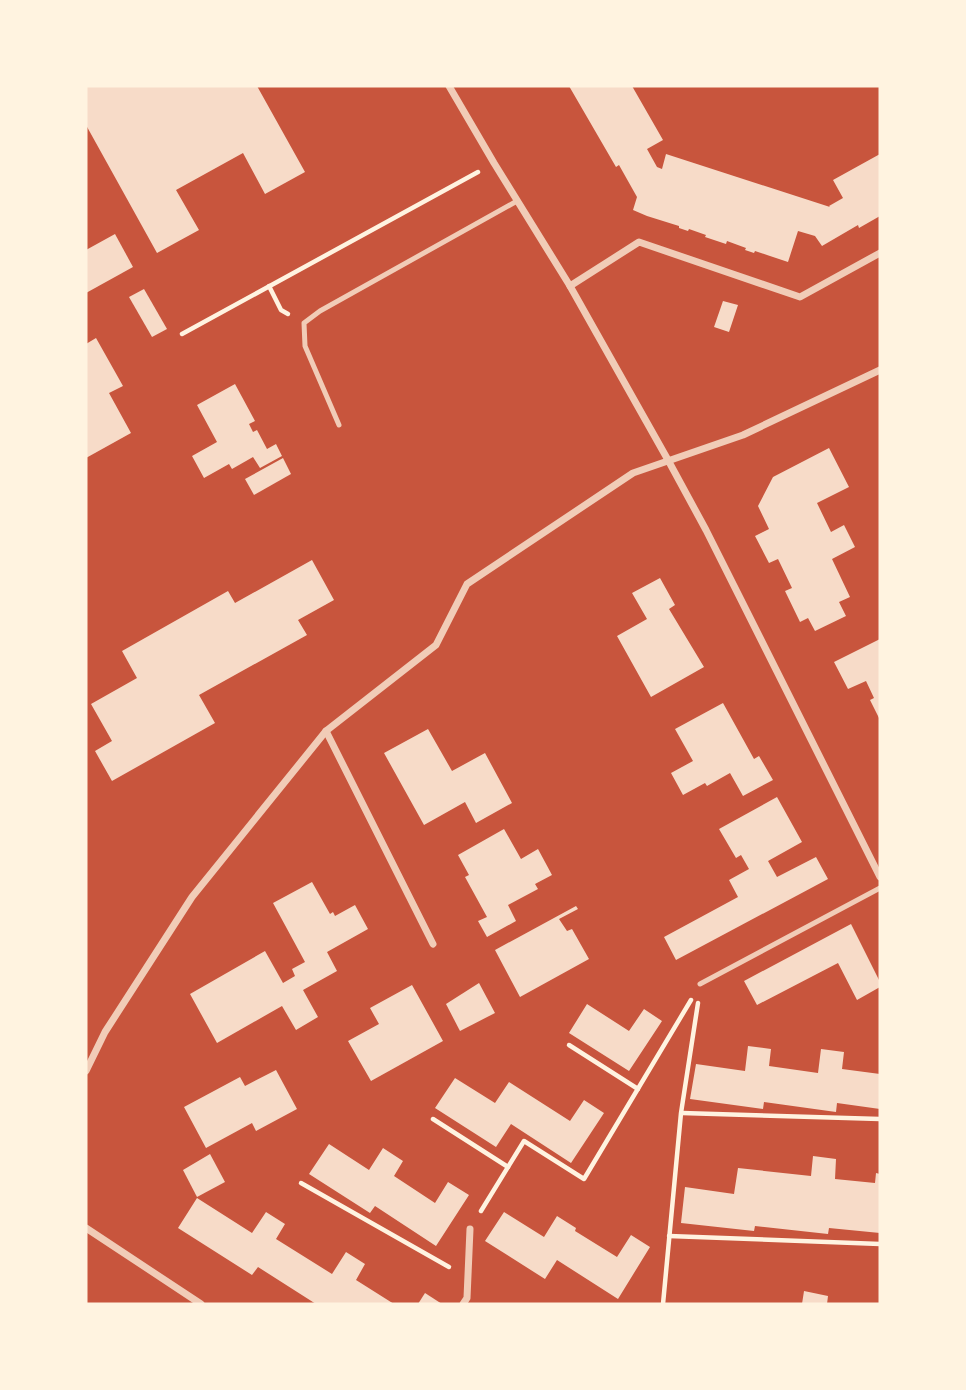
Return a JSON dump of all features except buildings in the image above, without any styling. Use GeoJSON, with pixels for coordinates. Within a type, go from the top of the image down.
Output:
{"type":"FeatureCollection","features":[{"type":"Feature","properties":{"kind":"street"},"geometry":{"type":"LineString","coordinates":[[449,86],[570,286],[668,460],[706,530],[880,877]]}},
{"type":"Feature","properties":{"kind":"street"},"geometry":{"type":"LineString","coordinates":[[570,286],[639,242],[800,297],[880,253]]}},
{"type":"Feature","properties":{"kind":"street"},"geometry":{"type":"LineString","coordinates":[[86,1071],[105,1032],[192,897],[326,731],[436,645],[467,584],[634,473],[743,435],[880,370]]}},
{"type":"Feature","properties":{"kind":"street"},"geometry":{"type":"LineString","coordinates":[[326,731],[433,944]]}},
{"type":"Feature","properties":{"kind":"street"},"geometry":{"type":"LineString","coordinates":[[86,1228],[201,1304]]}},
{"type":"Feature","properties":{"kind":"street"},"geometry":{"type":"LineString","coordinates":[[463,1304],[467,1297],[470,1229]]}},
{"type":"Feature","properties":{"kind":"lane"},"geometry":{"type":"LineString","coordinates":[[339,425],[305,346],[304,323],[320,311],[517,201]]}},
{"type":"Feature","properties":{"kind":"lane"},"geometry":{"type":"LineString","coordinates":[[700,984],[880,888]]}},
{"type":"Feature","properties":{"kind":"path"},"geometry":{"type":"LineString","coordinates":[[182,334],[494,163]]}},
{"type":"Feature","properties":{"kind":"path"},"geometry":{"type":"LineString","coordinates":[[269,286],[281,310],[304,323]]}},
{"type":"Feature","properties":{"kind":"path"},"geometry":{"type":"LineString","coordinates":[[470,1229],[524,1141],[583,1179],[700,984]]}},
{"type":"Feature","properties":{"kind":"path"},"geometry":{"type":"LineString","coordinates":[[663,1304],[681,1113],[700,984]]}},
{"type":"Feature","properties":{"kind":"path"},"geometry":{"type":"LineString","coordinates":[[569,1045],[638,1089]]}},
{"type":"Feature","properties":{"kind":"path"},"geometry":{"type":"LineString","coordinates":[[681,1113],[880,1119]]}},
{"type":"Feature","properties":{"kind":"path"},"geometry":{"type":"LineString","coordinates":[[433,1119],[508,1167]]}},
{"type":"Feature","properties":{"kind":"path"},"geometry":{"type":"LineString","coordinates":[[300,1183],[468,1278]]}},
{"type":"Feature","properties":{"kind":"path"},"geometry":{"type":"LineString","coordinates":[[669,1236],[880,1244]]}}]}
